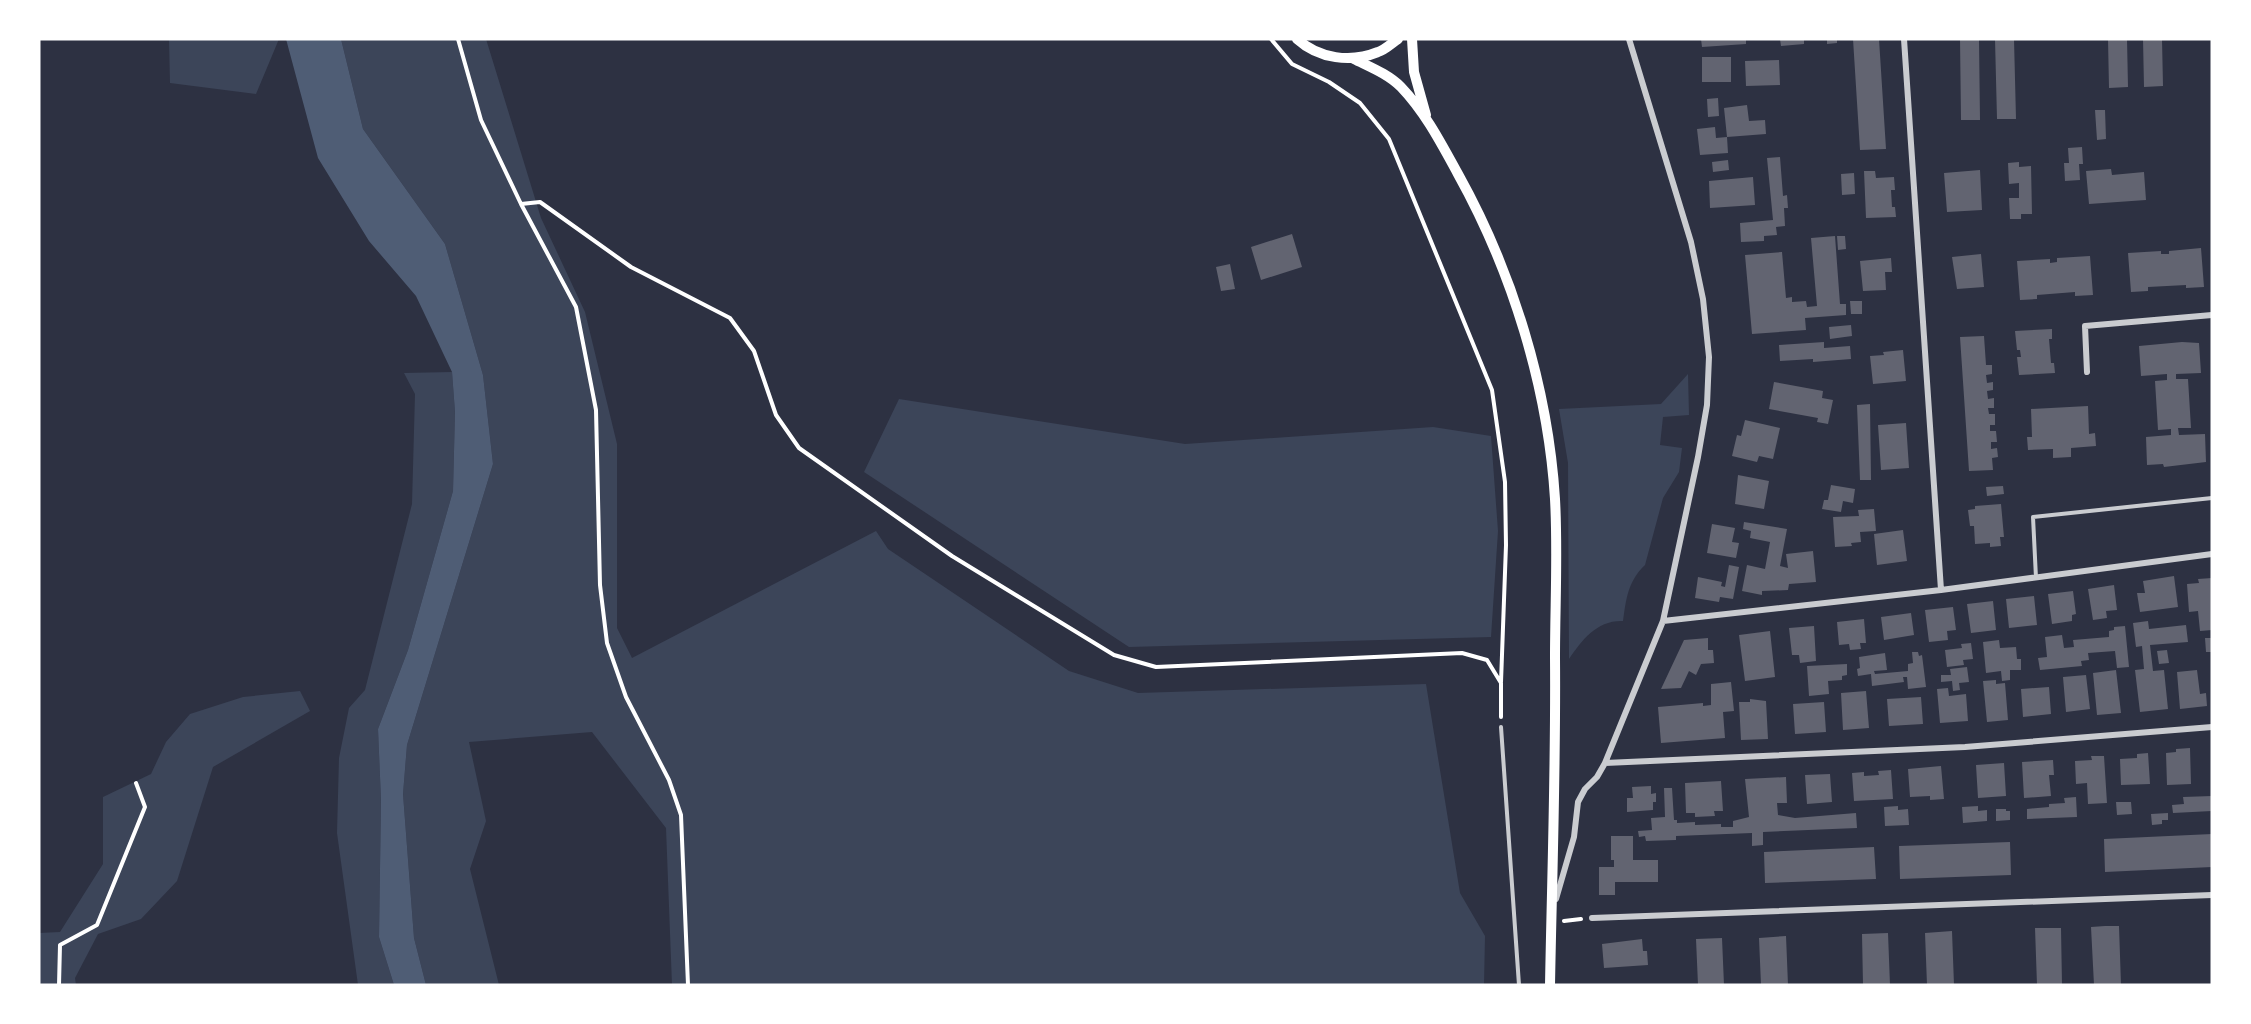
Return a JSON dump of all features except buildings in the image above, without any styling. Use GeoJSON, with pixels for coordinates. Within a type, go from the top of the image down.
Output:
{"type":"FeatureCollection","features":[{"type":"Feature","properties":{"kind":"main road"},"geometry":{"type":"LineString","coordinates":[[1297,39],[1316,52],[1335,58],[1354,59],[1380,52],[1398,39]]}},
{"type":"Feature","properties":{"kind":"main road"},"geometry":{"type":"LineString","coordinates":[[1412,39],[1414,72],[1427,119]]}},
{"type":"Feature","properties":{"kind":"main road"},"geometry":{"type":"LineString","coordinates":[[1354,59],[1380,72],[1400,86],[1427,119],[1480,214],[1514,301],[1536,378],[1555,499],[1555,700],[1550,985]]}},
{"type":"Feature","properties":{"kind":"street"},"geometry":{"type":"LineString","coordinates":[[1552,916],[1574,837],[1578,802],[1605,763],[1663,621],[1707,405],[1709,357],[1702,299],[1691,242],[1629,39]]}},
{"type":"Feature","properties":{"kind":"street"},"geometry":{"type":"LineString","coordinates":[[1904,39],[1941,590]]}},
{"type":"Feature","properties":{"kind":"street"},"geometry":{"type":"LineString","coordinates":[[2087,372],[2085,326],[2212,315]]}},
{"type":"Feature","properties":{"kind":"street"},"geometry":{"type":"LineString","coordinates":[[1663,621],[1941,590],[2212,554]]}},
{"type":"Feature","properties":{"kind":"street"},"geometry":{"type":"LineString","coordinates":[[1605,763],[1965,747],[2212,727]]}},
{"type":"Feature","properties":{"kind":"street"},"geometry":{"type":"LineString","coordinates":[[1592,918],[2212,895]]}},
{"type":"Feature","properties":{"kind":"lane"},"geometry":{"type":"LineString","coordinates":[[2036,578],[2033,517],[2212,498]]}},
{"type":"Feature","properties":{"kind":"lane"},"geometry":{"type":"LineString","coordinates":[[1501,727],[1519,985]]}},
{"type":"Feature","properties":{"kind":"path"},"geometry":{"type":"LineString","coordinates":[[458,39],[481,120],[521,204],[576,307],[596,410],[600,585],[608,643],[626,698],[669,780],[681,815],[688,985]]}},
{"type":"Feature","properties":{"kind":"path"},"geometry":{"type":"LineString","coordinates":[[1270,39],[1292,64],[1329,82],[1360,103],[1389,139],[1492,390],[1505,482],[1506,545],[1501,727]]}},
{"type":"Feature","properties":{"kind":"path"},"geometry":{"type":"LineString","coordinates":[[521,204],[540,202],[631,267],[730,318],[754,351],[776,415],[799,448],[952,556],[1114,655],[1156,667],[1462,652],[1487,660],[1501,683]]}},
{"type":"Feature","properties":{"kind":"path"},"geometry":{"type":"LineString","coordinates":[[59,985],[60,945],[97,925],[145,807],[136,783]]}},
{"type":"Feature","properties":{"kind":"path"},"geometry":{"type":"LineString","coordinates":[[1552,916],[1592,918]]}},
{"type":"Feature","properties":{"kind":"shaded area"},"geometry":{"type":"Polygon","coordinates":[[[169,39],[279,39],[256,94],[170,83],[169,39]]]}},
{"type":"Feature","properties":{"kind":"shaded area"},"geometry":{"type":"Polygon","coordinates":[[[286,39],[341,39],[363,129],[445,244],[483,375],[493,464],[407,745],[403,794],[414,938],[426,985],[394,985],[379,937],[381,800],[378,729],[408,650],[453,491],[455,412],[452,372],[416,296],[369,241],[318,158],[286,39]]]}},
{"type":"Feature","properties":{"kind":"shaded area"},"geometry":{"type":"Polygon","coordinates":[[[341,39],[486,39],[541,218],[585,312],[617,444],[617,628],[632,658],[876,531],[888,549],[1069,671],[1138,693],[1426,684],[1460,893],[1485,936],[1484,985],[672,985],[666,828],[592,732],[469,742],[486,821],[470,869],[499,985],[426,985],[414,938],[403,794],[407,745],[493,464],[483,375],[445,244],[363,129],[341,39]]]}},
{"type":"Feature","properties":{"kind":"shaded area"},"geometry":{"type":"Polygon","coordinates":[[[452,372],[455,412],[453,491],[408,650],[378,729],[381,800],[379,937],[394,985],[358,985],[337,833],[339,758],[349,708],[365,690],[412,504],[415,394],[404,373],[452,372]]]}},
{"type":"Feature","properties":{"kind":"shaded area"},"geometry":{"type":"Polygon","coordinates":[[[1688,374],[1689,415],[1663,417],[1660,445],[1682,448],[1679,472],[1663,498],[1645,565],[1635,577],[1629,591],[1623,621],[1605,624],[1591,632],[1569,659],[1568,463],[1559,409],[1661,404],[1688,374]]]}},
{"type":"Feature","properties":{"kind":"shaded area"},"geometry":{"type":"Polygon","coordinates":[[[899,399],[1185,444],[1433,427],[1491,436],[1498,531],[1491,637],[1129,647],[864,472],[899,399]]]}},
{"type":"Feature","properties":{"kind":"shaded area"},"geometry":{"type":"Polygon","coordinates":[[[300,691],[310,711],[213,767],[177,881],[141,919],[98,934],[75,978],[76,985],[39,985],[39,933],[60,932],[103,864],[103,797],[151,774],[166,742],[190,714],[243,697],[300,691]]]}}]}
